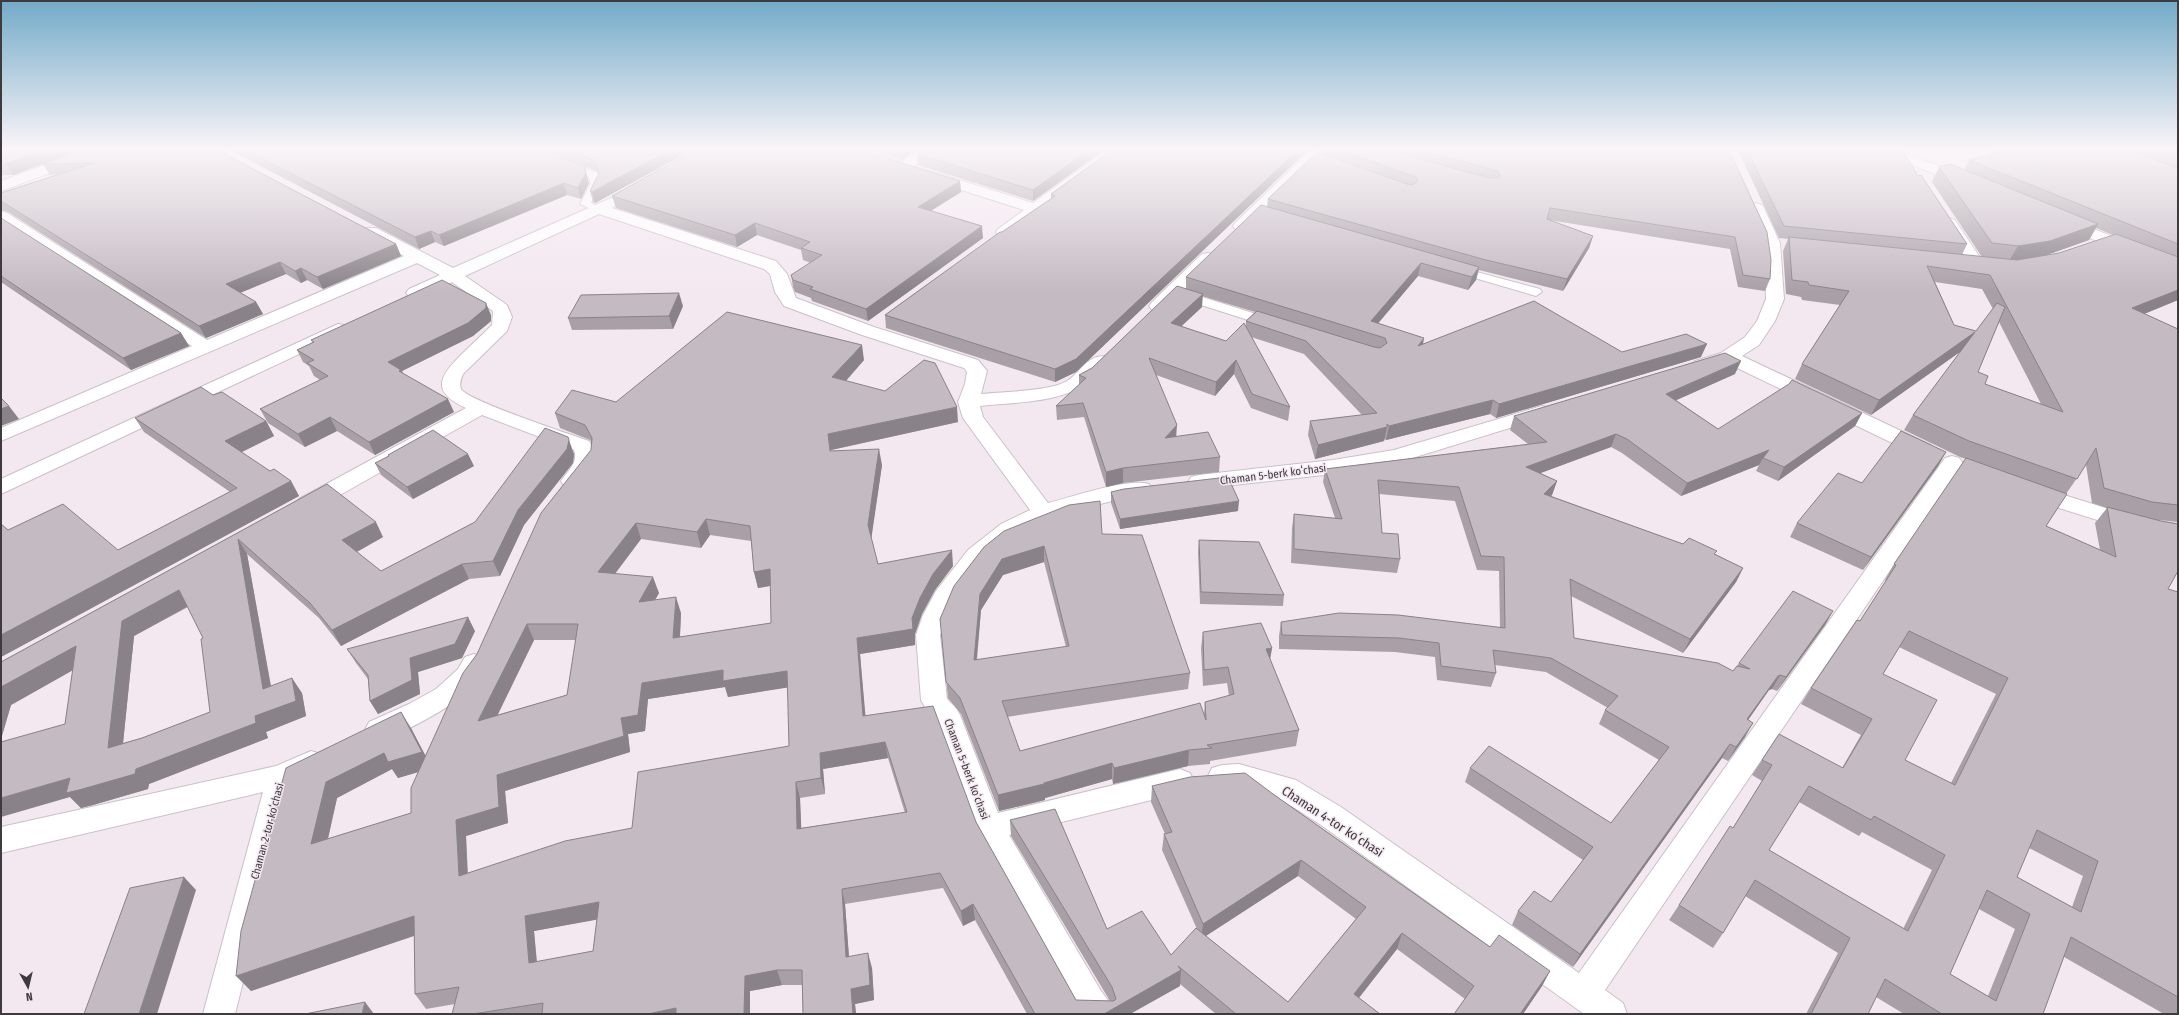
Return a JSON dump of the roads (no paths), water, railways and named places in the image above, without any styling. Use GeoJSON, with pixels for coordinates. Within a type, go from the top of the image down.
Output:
{"type":"FeatureCollection","features":[{"type":"Feature","properties":{"kind":"street"},"geometry":{"type":"LineString","coordinates":[[396,302],[599,209],[620,197]]}},
{"type":"Feature","properties":{"kind":"street"},"geometry":{"type":"LineString","coordinates":[[999,197],[1035,209]]}},
{"type":"Feature","properties":{"kind":"street"},"geometry":{"type":"LineString","coordinates":[[990,242],[1051,197]]}},
{"type":"Feature","properties":{"kind":"street"},"geometry":{"type":"LineString","coordinates":[[1145,319],[1223,244],[1265,214],[1280,197]]}},
{"type":"Feature","properties":{"kind":"street"},"geometry":{"type":"LineString","coordinates":[[1684,370],[1728,357],[1752,341],[1766,321],[1776,299],[1775,272],[1780,244],[1752,197]]}},
{"type":"Feature","properties":{"kind":"street"},"geometry":{"type":"LineString","coordinates":[[1939,208],[1984,266],[1953,263]]}},
{"type":"Feature","properties":{"kind":"street"},"geometry":{"type":"LineString","coordinates":[[599,209],[770,265],[781,275],[782,291],[790,302],[875,326],[971,364],[977,371],[977,380],[968,402],[973,418],[1043,512]]}},
{"type":"Feature","properties":{"kind":"street"},"geometry":{"type":"LineString","coordinates":[[1,216],[206,347]]}},
{"type":"Feature","properties":{"kind":"street"},"geometry":{"type":"LineString","coordinates":[[2050,216],[2178,269]]}},
{"type":"Feature","properties":{"kind":"street"},"geometry":{"type":"LineString","coordinates":[[355,223],[453,275],[501,309],[504,317],[501,327],[454,372],[451,378],[452,390],[459,398],[481,408],[582,446],[586,454],[584,465],[560,496]]}},
{"type":"Feature","properties":{"kind":"street"},"geometry":{"type":"LineString","coordinates":[[2086,247],[2108,240]]}},
{"type":"Feature","properties":{"kind":"street"},"geometry":{"type":"LineString","coordinates":[[1,435],[418,256]]}},
{"type":"Feature","properties":{"kind":"street"},"geometry":{"type":"LineString","coordinates":[[1,488],[353,322]]}},
{"type":"Feature","properties":{"kind":"street"},"geometry":{"type":"LineString","coordinates":[[968,402],[1059,391],[1074,385],[1112,351]]}},
{"type":"Feature","properties":{"kind":"street"},"geometry":{"type":"LineString","coordinates":[[1583,995],[1960,466],[1728,357]]}},
{"type":"Feature","properties":{"kind":"street","name":"Chaman 5-berk koʻchasi"},"geometry":{"type":"LineString","coordinates":[[1098,1014],[1089,1002],[989,828],[947,715],[939,709],[934,700],[928,635],[935,615],[944,597],[959,575],[976,556],[1009,529],[1043,512],[1123,491],[1333,467],[1396,456],[1559,407]]}},
{"type":"Feature","properties":{"kind":"street"},"geometry":{"type":"LineString","coordinates":[[286,515],[481,408]]}},
{"type":"Feature","properties":{"kind":"street"},"geometry":{"type":"LineString","coordinates":[[2019,487],[2071,506],[2139,526],[2178,532]]}},
{"type":"Feature","properties":{"kind":"street"},"geometry":{"type":"LineString","coordinates":[[358,739],[447,694],[457,687],[471,670],[484,641]]}},
{"type":"Feature","properties":{"kind":"street","name":"Chaman 2-tor koʻchasi"},"geometry":{"type":"LineString","coordinates":[[219,1014],[281,776],[330,753]]}},
{"type":"Feature","properties":{"kind":"street","name":"Chaman 4-tor koʻchasi"},"geometry":{"type":"LineString","coordinates":[[989,828],[1188,779],[1239,775],[1286,788],[1331,816],[1610,1014]]}},
{"type":"Feature","properties":{"kind":"street"},"geometry":{"type":"LineString","coordinates":[[1,840],[281,776]]}},
{"type":"Feature","properties":{"kind":"lane"},"geometry":{"type":"LineString","coordinates":[[588,197],[585,204],[599,209]]}},
{"type":"Feature","properties":{"kind":"lane"},"geometry":{"type":"LineString","coordinates":[[1446,266],[1536,292]]}},
{"type":"Feature","properties":{"kind":"lane"},"geometry":{"type":"LineString","coordinates":[[1173,292],[1286,328]]}}]}
